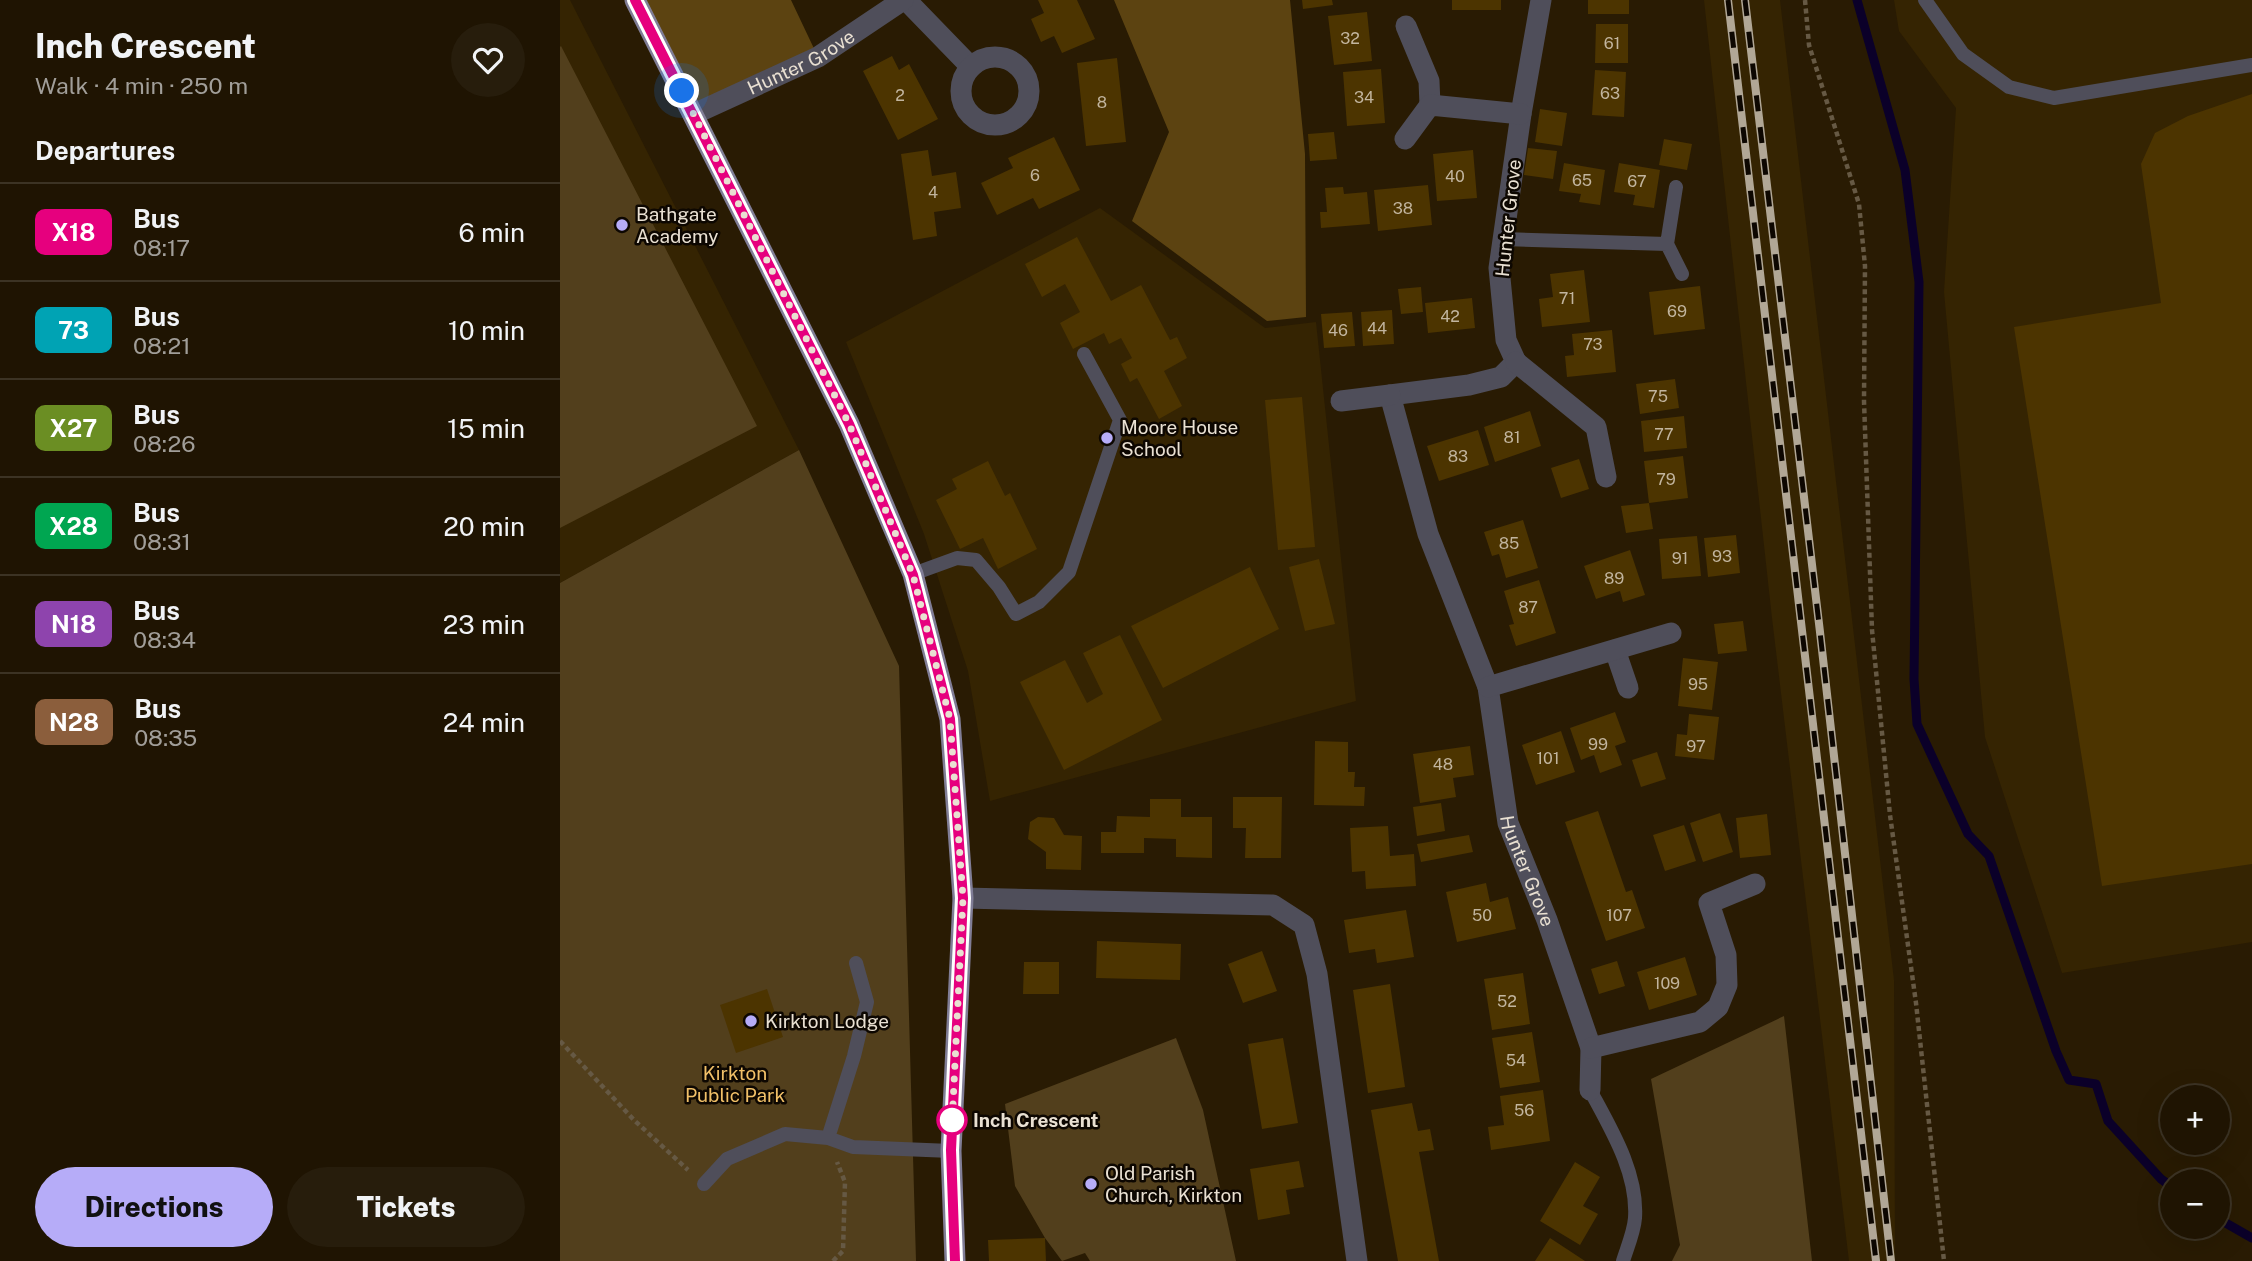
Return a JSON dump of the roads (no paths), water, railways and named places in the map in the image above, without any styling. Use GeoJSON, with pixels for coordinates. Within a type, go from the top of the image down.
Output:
{"type":"FeatureCollection","features":[{"type":"Feature","properties":{"kind":"main road"},"geometry":{"type":"LineString","coordinates":[[635,0],[849,424],[913,575],[950,719],[963,898],[951,1150],[955,1261]]}},
{"type":"Feature","properties":{"kind":"street","name":"Hunter Grove"},"geometry":{"type":"LineString","coordinates":[[694,114],[818,57],[905,0],[971,67]]}},
{"type":"Feature","properties":{"kind":"street","name":"Hunter Grove"},"geometry":{"type":"LineString","coordinates":[[1516,362],[1506,340],[1499,268],[1521,114],[1541,0]]}},
{"type":"Feature","properties":{"kind":"street"},"geometry":{"type":"LineString","coordinates":[[1405,139],[1430,105],[1429,81],[1406,26]]}},
{"type":"Feature","properties":{"kind":"street"},"geometry":{"type":"LineString","coordinates":[[1430,105],[1521,114]]}},
{"type":"Feature","properties":{"kind":"street"},"geometry":{"type":"LineString","coordinates":[[1341,401],[1469,385],[1501,377],[1516,362],[1596,427],[1606,477]]}},
{"type":"Feature","properties":{"kind":"street","name":"Hunter Grove"},"geometry":{"type":"LineString","coordinates":[[1390,395],[1428,534],[1488,687],[1508,823],[1547,920],[1591,1048],[1590,1090]]}},
{"type":"Feature","properties":{"kind":"street"},"geometry":{"type":"LineString","coordinates":[[1488,687],[1671,633]]}},
{"type":"Feature","properties":{"kind":"street"},"geometry":{"type":"LineString","coordinates":[[1615,650],[1628,688]]}},
{"type":"Feature","properties":{"kind":"street"},"geometry":{"type":"LineString","coordinates":[[1591,1048],[1700,1022],[1718,1007],[1727,985],[1726,955],[1709,903],[1755,884]]}},
{"type":"Feature","properties":{"kind":"street"},"geometry":{"type":"LineString","coordinates":[[963,898],[1273,905],[1304,925],[1317,974],[1357,1261]]}},
{"type":"Feature","properties":{"kind":"lane"},"geometry":{"type":"LineString","coordinates":[[1925,0],[1963,54],[2010,87],[2054,98],[2252,65]]}},
{"type":"Feature","properties":{"kind":"lane"},"geometry":{"type":"LineString","coordinates":[[1676,187],[1667,244],[1682,274]]}},
{"type":"Feature","properties":{"kind":"lane"},"geometry":{"type":"LineString","coordinates":[[1503,239],[1667,244]]}},
{"type":"Feature","properties":{"kind":"lane"},"geometry":{"type":"LineString","coordinates":[[913,575],[957,558],[976,560],[999,587],[1016,614],[1040,602],[1069,572],[1120,420],[1084,354]]}},
{"type":"Feature","properties":{"kind":"lane"},"geometry":{"type":"LineString","coordinates":[[828,1138],[854,1056],[867,1002],[856,963]]}},
{"type":"Feature","properties":{"kind":"lane"},"geometry":{"type":"LineString","coordinates":[[1590,1090],[1616,1138],[1633,1185],[1635,1220],[1623,1261]]}},
{"type":"Feature","properties":{"kind":"lane"},"geometry":{"type":"LineString","coordinates":[[704,1184],[727,1159],[785,1134],[828,1138],[853,1147],[951,1150]]}},
{"type":"Feature","properties":{"kind":"waterway"},"geometry":{"type":"LineString","coordinates":[[1857,0],[1905,170],[1919,282],[1914,679],[1917,724],[1968,834],[1989,856],[2056,1051],[2069,1080],[2096,1084],[2108,1121],[2160,1178]]}},
{"type":"Feature","properties":{"kind":"waterway"},"geometry":{"type":"LineString","coordinates":[[2230,1225],[2252,1238]]}},
{"type":"Feature","properties":{"kind":"railway"},"geometry":{"type":"LineString","coordinates":[[1728,0],[1876,1261]]}},
{"type":"Feature","properties":{"kind":"railway"},"geometry":{"type":"LineString","coordinates":[[1745,0],[1891,1261]]}},
{"type":"Feature","properties":{"kind":"place","name":"Bathgate Academy"},"geometry":{"type":"Point","coordinates":[622,225]}},
{"type":"Feature","properties":{"kind":"place","name":"Moore House School"},"geometry":{"type":"Point","coordinates":[1107,438]}},
{"type":"Feature","properties":{"kind":"place","name":"Kirkton Lodge"},"geometry":{"type":"Point","coordinates":[751,1021]}},
{"type":"Feature","properties":{"kind":"place","name":"Inch Crescent"},"geometry":{"type":"Point","coordinates":[952,1120]}},
{"type":"Feature","properties":{"kind":"place","name":"Old Parish Church, Kirkton"},"geometry":{"type":"Point","coordinates":[1091,1184]}},
{"type":"Feature","properties":{"kind":"park label","name":"Kirkton Public Park"},"geometry":{"type":"Point","coordinates":[735,1084]}}]}
